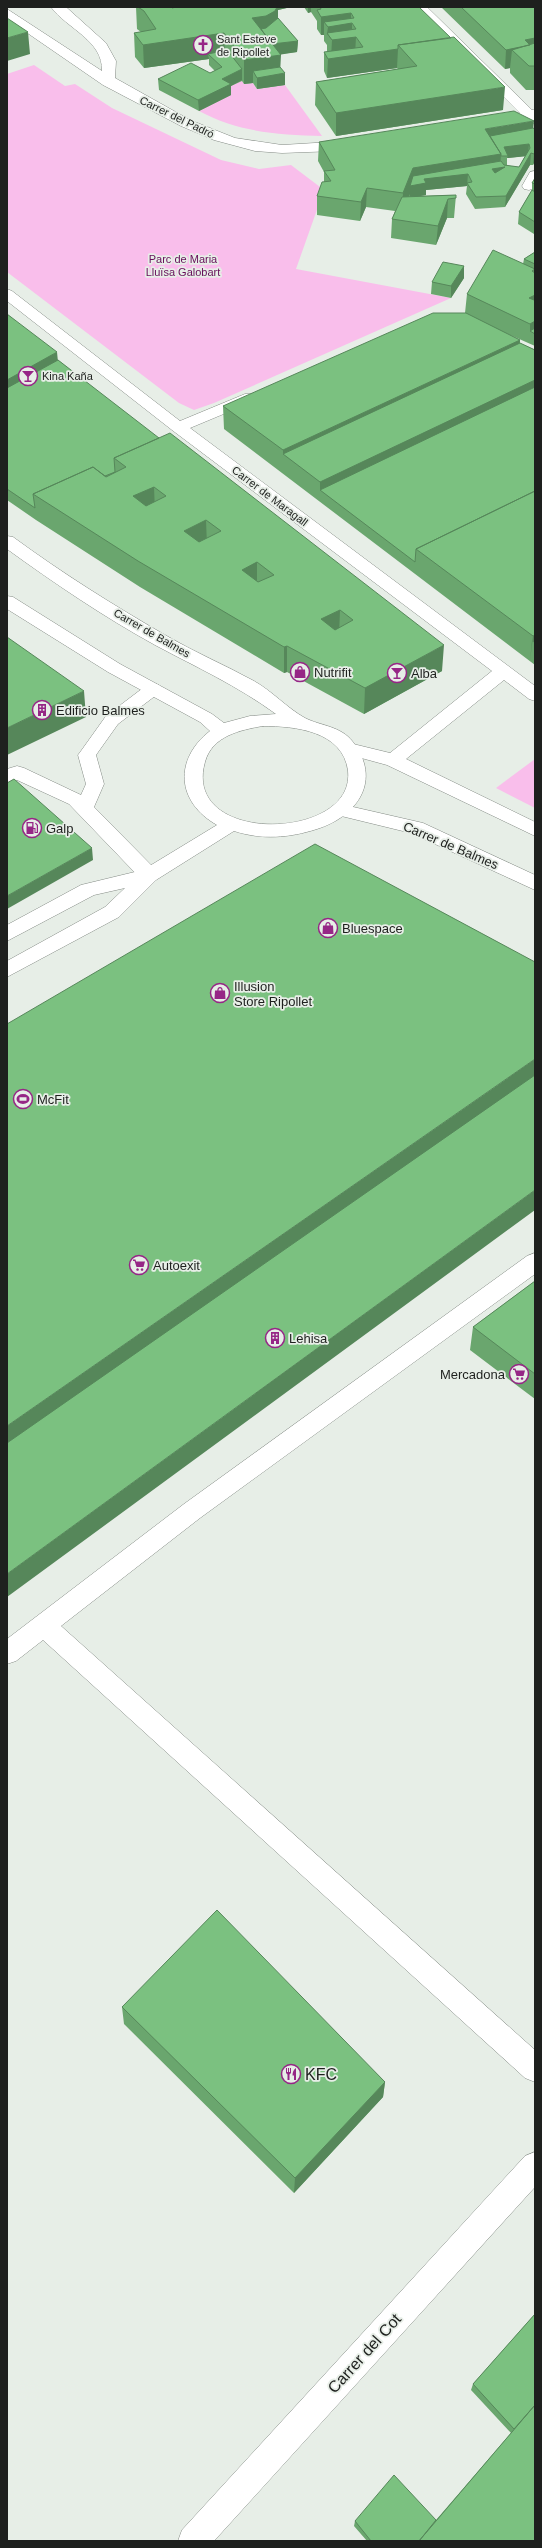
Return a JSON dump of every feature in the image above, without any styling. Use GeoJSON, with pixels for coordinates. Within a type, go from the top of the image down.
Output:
{"type":"FeatureCollection","features":[{"type":"Feature","properties":{"kind":"street"},"geometry":{"type":"LineString","coordinates":[[58,7],[100,43],[108,61],[108,82]]}},
{"type":"Feature","properties":{"kind":"street"},"geometry":{"type":"LineString","coordinates":[[420,7],[533,116]]}},
{"type":"Feature","properties":{"kind":"street","name":"Carrer del Padró"},"geometry":{"type":"LineString","coordinates":[[7,13],[58,50],[108,82],[210,135],[243,144],[279,150],[318,149],[365,142]]}},
{"type":"Feature","properties":{"kind":"street"},"geometry":{"type":"LineString","coordinates":[[483,123],[533,116]]}},
{"type":"Feature","properties":{"kind":"street","name":"Carrer de Maragall"},"geometry":{"type":"LineString","coordinates":[[7,294],[178,428],[535,695]]}},
{"type":"Feature","properties":{"kind":"street"},"geometry":{"type":"LineString","coordinates":[[178,428],[268,389]]}},
{"type":"Feature","properties":{"kind":"street","name":"Carrer de Balmes"},"geometry":{"type":"LineString","coordinates":[[7,541],[50,572],[160,640],[249,686],[299,722]]}},
{"type":"Feature","properties":{"kind":"street"},"geometry":{"type":"LineString","coordinates":[[7,560],[50,572]]}},
{"type":"Feature","properties":{"kind":"street"},"geometry":{"type":"LineString","coordinates":[[7,601],[114,668],[206,718],[222,731]]}},
{"type":"Feature","properties":{"kind":"street"},"geometry":{"type":"LineString","coordinates":[[393,760],[504,671]]}},
{"type":"Feature","properties":{"kind":"street"},"geometry":{"type":"LineString","coordinates":[[84,808],[95,784],[87,755],[112,720],[153,689]]}},
{"type":"Feature","properties":{"kind":"street"},"geometry":{"type":"LineString","coordinates":[[263,720],[299,722],[336,737],[349,749],[357,764],[358,781],[340,810],[318,824],[293,830],[267,832],[232,824],[204,805],[194,789],[191,771],[198,755],[222,731],[232,726],[263,720]]}},
{"type":"Feature","properties":{"kind":"street"},"geometry":{"type":"LineString","coordinates":[[349,749],[393,760],[535,830]]}},
{"type":"Feature","properties":{"kind":"street"},"geometry":{"type":"LineString","coordinates":[[7,777],[17,772],[76,800],[149,875]]}},
{"type":"Feature","properties":{"kind":"street","name":"Carrer de Balmes"},"geometry":{"type":"LineString","coordinates":[[340,810],[416,828],[535,882]]}},
{"type":"Feature","properties":{"kind":"street"},"geometry":{"type":"LineString","coordinates":[[7,970],[112,912],[149,875],[232,824]]}},
{"type":"Feature","properties":{"kind":"street"},"geometry":{"type":"LineString","coordinates":[[7,934],[88,890],[149,875]]}},
{"type":"Feature","properties":{"kind":"street"},"geometry":{"type":"LineString","coordinates":[[7,1653],[192,1511],[535,1262]]}},
{"type":"Feature","properties":{"kind":"street"},"geometry":{"type":"LineString","coordinates":[[44,1625],[535,2068]]}},
{"type":"Feature","properties":{"kind":"street","name":"Carrer del Cot"},"geometry":{"type":"LineString","coordinates":[[193,2541],[535,2166]]}},
{"type":"Feature","properties":{"kind":"green space","name":"Parc de Maria Lluïsa Galobart"},"geometry":{"type":"Polygon","coordinates":[[[34,65],[65,86],[75,84],[112,108],[221,160],[259,169],[291,165],[324,190],[296,269],[451,298],[214,403],[194,410],[179,403],[7,272],[7,74],[34,65]]]}},
{"type":"Feature","properties":{"kind":"green space"},"geometry":{"type":"Polygon","coordinates":[[[242,80],[244,84],[253,83],[257,89],[285,85],[322,136],[290,135],[243,128],[228,124],[199,111],[230,95],[223,90],[242,80]]]}},
{"type":"Feature","properties":{"kind":"green space"},"geometry":{"type":"Polygon","coordinates":[[[535,759],[535,808],[496,788],[535,759]]]}},
{"type":"Feature","properties":{"kind":"building"},"geometry":{"type":"Polygon","coordinates":[[[138,7],[277,7],[275,11],[266,16],[252,18],[281,55],[244,60],[224,33],[143,45],[134,33],[156,29],[144,11],[138,7]]]}},
{"type":"Feature","properties":{"kind":"building"},"geometry":{"type":"Polygon","coordinates":[[[320,7],[419,7],[451,38],[398,45],[398,49],[328,59],[324,52],[363,47],[356,37],[332,40],[327,33],[356,29],[352,23],[328,27],[324,22],[354,18],[351,13],[321,17],[317,10],[321,9],[320,7]]]}},
{"type":"Feature","properties":{"kind":"building"},"geometry":{"type":"Polygon","coordinates":[[[461,7],[535,7],[535,38],[525,40],[530,45],[506,50],[461,7]]]}},
{"type":"Feature","properties":{"kind":"building"},"geometry":{"type":"Polygon","coordinates":[[[7,18],[28,32],[7,38],[7,18]]]}},
{"type":"Feature","properties":{"kind":"building"},"geometry":{"type":"Polygon","coordinates":[[[278,18],[298,41],[272,44],[261,29],[266,28],[278,18]]]}},
{"type":"Feature","properties":{"kind":"building"},"geometry":{"type":"Polygon","coordinates":[[[454,37],[505,87],[336,113],[316,82],[417,66],[398,45],[454,37]]]}},
{"type":"Feature","properties":{"kind":"building"},"geometry":{"type":"Polygon","coordinates":[[[535,43],[535,66],[529,66],[512,50],[535,43]]]}},
{"type":"Feature","properties":{"kind":"building"},"geometry":{"type":"Polygon","coordinates":[[[227,50],[242,69],[222,79],[231,84],[198,100],[158,79],[191,63],[210,73],[222,67],[208,54],[227,50]]]}},
{"type":"Feature","properties":{"kind":"building"},"geometry":{"type":"Polygon","coordinates":[[[280,67],[285,73],[257,78],[253,71],[280,67]]]}},
{"type":"Feature","properties":{"kind":"building"},"geometry":{"type":"Polygon","coordinates":[[[514,111],[534,121],[485,129],[501,154],[413,168],[403,193],[367,188],[361,202],[317,196],[322,182],[331,181],[324,171],[335,170],[319,142],[514,111]]]}},
{"type":"Feature","properties":{"kind":"building"},"geometry":{"type":"Polygon","coordinates":[[[533,128],[535,129],[534,154],[531,153],[506,196],[476,197],[467,183],[472,182],[468,174],[424,179],[426,183],[410,186],[413,176],[501,161],[504,165],[519,167],[530,148],[529,144],[504,147],[508,156],[501,156],[490,136],[533,128]],[[505,167],[492,169],[495,173],[505,167]]]}},
{"type":"Feature","properties":{"kind":"building"},"geometry":{"type":"Polygon","coordinates":[[[532,190],[535,192],[535,222],[519,212],[532,190]]]}},
{"type":"Feature","properties":{"kind":"building"},"geometry":{"type":"Polygon","coordinates":[[[456,195],[456,198],[448,199],[438,226],[392,219],[402,197],[456,195]]]}},
{"type":"Feature","properties":{"kind":"building"},"geometry":{"type":"Polygon","coordinates":[[[493,250],[535,269],[532,271],[535,273],[535,295],[529,298],[535,300],[535,321],[530,324],[467,294],[493,250]]]}},
{"type":"Feature","properties":{"kind":"building"},"geometry":{"type":"Polygon","coordinates":[[[535,252],[535,264],[524,259],[535,252]]]}},
{"type":"Feature","properties":{"kind":"building"},"geometry":{"type":"Polygon","coordinates":[[[443,262],[464,266],[451,286],[432,282],[443,262]]]}},
{"type":"Feature","properties":{"kind":"building"},"geometry":{"type":"Polygon","coordinates":[[[433,313],[466,313],[520,340],[283,450],[223,406],[433,313]]]}},
{"type":"Feature","properties":{"kind":"building"},"geometry":{"type":"Polygon","coordinates":[[[7,314],[57,352],[7,380],[7,314]]]}},
{"type":"Feature","properties":{"kind":"building"},"geometry":{"type":"Polygon","coordinates":[[[535,328],[535,334],[530,331],[535,328]]]}},
{"type":"Feature","properties":{"kind":"building"},"geometry":{"type":"Polygon","coordinates":[[[520,343],[535,350],[535,380],[320,482],[283,454],[520,343]]]}},
{"type":"Feature","properties":{"kind":"building"},"geometry":{"type":"Polygon","coordinates":[[[58,360],[159,438],[114,458],[115,472],[105,476],[93,467],[33,494],[35,508],[7,489],[7,388],[58,360]]]}},
{"type":"Feature","properties":{"kind":"building"},"geometry":{"type":"Polygon","coordinates":[[[535,387],[535,491],[416,549],[415,562],[320,490],[535,387]]]}},
{"type":"Feature","properties":{"kind":"building"},"geometry":{"type":"Polygon","coordinates":[[[170,433],[444,645],[365,688],[287,646],[284,647],[138,561],[33,494],[93,467],[106,477],[126,467],[114,458],[170,433]],[[154,487],[133,496],[146,506],[166,496],[154,487]],[[206,520],[184,531],[199,542],[221,531],[206,520]],[[257,562],[242,570],[258,582],[274,575],[257,562]],[[340,610],[321,619],[335,630],[353,620],[340,610]]]}},
{"type":"Feature","properties":{"kind":"building"},"geometry":{"type":"Polygon","coordinates":[[[535,491],[535,635],[533,636],[416,549],[535,491]]]}},
{"type":"Feature","properties":{"kind":"building"},"geometry":{"type":"Polygon","coordinates":[[[7,637],[84,691],[7,728],[7,637]]]}},
{"type":"Feature","properties":{"kind":"building","name":"Galp"},"geometry":{"type":"Polygon","coordinates":[[[14,779],[92,848],[7,896],[7,783],[14,779]]]}},
{"type":"Feature","properties":{"kind":"building","name":"Autoexit"},"geometry":{"type":"Polygon","coordinates":[[[315,844],[535,962],[535,1059],[7,1426],[7,1024],[315,844]]]}},
{"type":"Feature","properties":{"kind":"building","name":"Lehisa"},"geometry":{"type":"Polygon","coordinates":[[[535,1075],[535,1190],[7,1574],[7,1443],[535,1075]]]}},
{"type":"Feature","properties":{"kind":"building"},"geometry":{"type":"Polygon","coordinates":[[[535,1281],[535,1374],[473,1327],[535,1281]]]}},
{"type":"Feature","properties":{"kind":"building"},"geometry":{"type":"Polygon","coordinates":[[[217,1910],[385,2082],[295,2178],[122,2007],[217,1910]]]}},
{"type":"Feature","properties":{"kind":"building"},"geometry":{"type":"Polygon","coordinates":[[[535,2314],[535,2405],[514,2429],[473,2384],[535,2314]]]}},
{"type":"Feature","properties":{"kind":"building"},"geometry":{"type":"Polygon","coordinates":[[[535,2405],[535,2541],[419,2541],[535,2405]]]}},
{"type":"Feature","properties":{"kind":"building"},"geometry":{"type":"Polygon","coordinates":[[[394,2475],[436,2520],[419,2541],[371,2541],[355,2521],[394,2475]]]}},
{"type":"Feature","properties":{"kind":"place","name":"Sant Esteve de Ripollet"},"geometry":{"type":"Point","coordinates":[203,45]}},
{"type":"Feature","properties":{"kind":"place","name":"Kina Kaña"},"geometry":{"type":"Point","coordinates":[28,376]}},
{"type":"Feature","properties":{"kind":"place","name":"Nutrifit"},"geometry":{"type":"Point","coordinates":[300,672]}},
{"type":"Feature","properties":{"kind":"place","name":"Alba"},"geometry":{"type":"Point","coordinates":[397,673]}},
{"type":"Feature","properties":{"kind":"place","name":"Edificio Balmes"},"geometry":{"type":"Point","coordinates":[42,710]}},
{"type":"Feature","properties":{"kind":"place","name":"Galp"},"geometry":{"type":"Point","coordinates":[32,828]}},
{"type":"Feature","properties":{"kind":"place","name":"Bluespace"},"geometry":{"type":"Point","coordinates":[328,928]}},
{"type":"Feature","properties":{"kind":"place","name":"Illusion Store Ripollet"},"geometry":{"type":"Point","coordinates":[220,993]}},
{"type":"Feature","properties":{"kind":"place","name":"McFit"},"geometry":{"type":"Point","coordinates":[23,1099]}},
{"type":"Feature","properties":{"kind":"place","name":"Autoexit"},"geometry":{"type":"Point","coordinates":[139,1265]}},
{"type":"Feature","properties":{"kind":"place","name":"Lehisa"},"geometry":{"type":"Point","coordinates":[275,1338]}},
{"type":"Feature","properties":{"kind":"place","name":"Mercadona"},"geometry":{"type":"Point","coordinates":[519,1374]}},
{"type":"Feature","properties":{"kind":"place","name":"KFC"},"geometry":{"type":"Point","coordinates":[291,2074]}}]}
